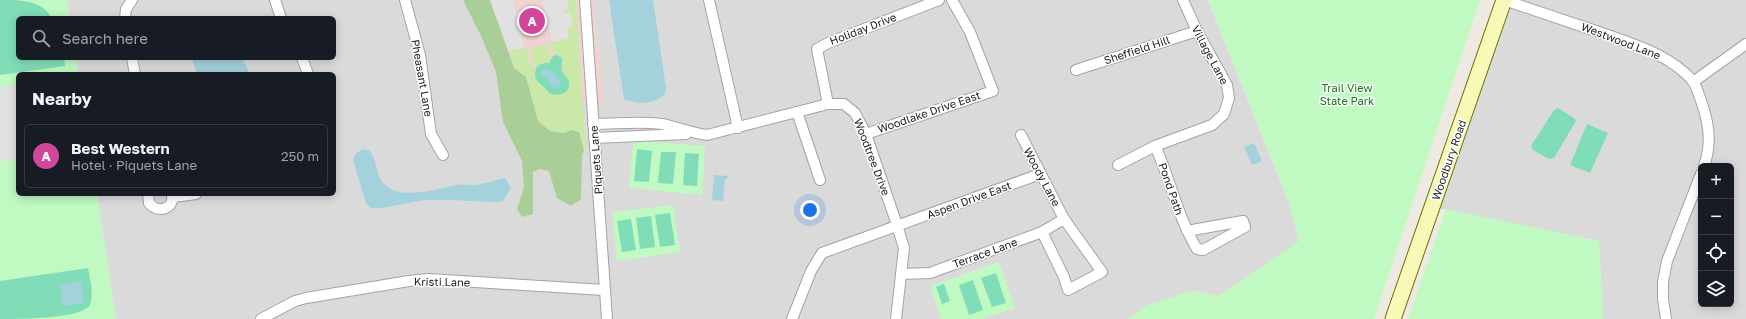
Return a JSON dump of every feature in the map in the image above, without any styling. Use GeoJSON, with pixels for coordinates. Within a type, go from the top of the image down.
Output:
{"type":"FeatureCollection","features":[{"type":"Feature","properties":{"kind":"main road","name":"Woodbury Road"},"geometry":{"type":"LineString","coordinates":[[1393,319],[1504,0]]}},
{"type":"Feature","properties":{"kind":"street"},"geometry":{"type":"LineString","coordinates":[[125,16],[126,9],[132,0]]}},
{"type":"Feature","properties":{"kind":"street"},"geometry":{"type":"LineString","coordinates":[[275,0],[280,16]]}},
{"type":"Feature","properties":{"kind":"street","name":"Pheasant Lane"},"geometry":{"type":"LineString","coordinates":[[405,0],[420,55],[431,134],[443,155]]}},
{"type":"Feature","properties":{"kind":"street","name":"Piquets Lane"},"geometry":{"type":"LineString","coordinates":[[585,0],[607,319]]}},
{"type":"Feature","properties":{"kind":"street"},"geometry":{"type":"LineString","coordinates":[[709,0],[738,128]]}},
{"type":"Feature","properties":{"kind":"street","name":"Holiday Drive"},"geometry":{"type":"LineString","coordinates":[[828,104],[817,49],[828,42],[939,0]]}},
{"type":"Feature","properties":{"kind":"street","name":"Woodlake Drive East"},"geometry":{"type":"LineString","coordinates":[[866,134],[993,90],[970,32],[952,0]]}},
{"type":"Feature","properties":{"kind":"street","name":"Village Lane"},"geometry":{"type":"LineString","coordinates":[[1118,165],[1155,146],[1212,125],[1224,114],[1229,98],[1227,85],[1197,31],[1183,0]]}},
{"type":"Feature","properties":{"kind":"street","name":"Westwood Lane"},"geometry":{"type":"LineString","coordinates":[[1504,0],[1566,20],[1652,51],[1668,60],[1693,82],[1707,115],[1709,136],[1708,153],[1705,163]]}},
{"type":"Feature","properties":{"kind":"street","name":"Sheffield Hill"},"geometry":{"type":"LineString","coordinates":[[1076,70],[1197,31]]}},
{"type":"Feature","properties":{"kind":"street"},"geometry":{"type":"LineString","coordinates":[[1693,82],[1746,44]]}},
{"type":"Feature","properties":{"kind":"street"},"geometry":{"type":"LineString","coordinates":[[132,60],[135,72]]}},
{"type":"Feature","properties":{"kind":"street"},"geometry":{"type":"LineString","coordinates":[[303,60],[307,72]]}},
{"type":"Feature","properties":{"kind":"street","name":"Woodtree Drive"},"geometry":{"type":"LineString","coordinates":[[594,138],[694,134],[707,135],[828,104],[838,103],[851,108],[866,134],[904,248],[896,319]]}},
{"type":"Feature","properties":{"kind":"street"},"geometry":{"type":"LineString","coordinates":[[797,112],[820,180]]}},
{"type":"Feature","properties":{"kind":"street","name":"Woodtree Drive"},"geometry":{"type":"LineString","coordinates":[[594,124],[644,122],[663,124],[694,134]]}},
{"type":"Feature","properties":{"kind":"street","name":"Woody Lane"},"geometry":{"type":"LineString","coordinates":[[1021,135],[1064,219],[1102,272],[1068,290],[1064,277],[1042,232]]}},
{"type":"Feature","properties":{"kind":"street","name":"Pond Path"},"geometry":{"type":"LineString","coordinates":[[1155,146],[1179,214],[1187,231],[1197,249],[1203,250],[1245,227],[1243,221],[1187,231]]}},
{"type":"Feature","properties":{"kind":"street","name":"Aspen Drive East"},"geometry":{"type":"LineString","coordinates":[[792,319],[811,271],[822,253],[1040,174]]}},
{"type":"Feature","properties":{"kind":"street"},"geometry":{"type":"LineString","coordinates":[[1666,319],[1662,299],[1663,282],[1667,261],[1698,182]]}},
{"type":"Feature","properties":{"kind":"street"},"geometry":{"type":"LineString","coordinates":[[148,196],[149,203],[159,210],[167,208],[170,205],[173,196]]}},
{"type":"Feature","properties":{"kind":"street","name":"Terrace Lane"},"geometry":{"type":"LineString","coordinates":[[901,274],[930,273],[1042,232],[1064,219]]}},
{"type":"Feature","properties":{"kind":"street","name":"Kristi Lane"},"geometry":{"type":"LineString","coordinates":[[261,319],[295,301],[306,298],[422,280],[604,290]]}},
{"type":"Feature","properties":{"kind":"shaded area"},"geometry":{"type":"Polygon","coordinates":[[[67,0],[479,0],[605,106],[593,0],[1208,0],[1289,203],[1299,241],[1219,296],[1194,291],[1145,306],[1128,319],[116,319],[97,196],[336,196],[336,72],[78,72],[76,60],[336,60],[336,16],[69,16],[67,0]]]}},
{"type":"Feature","properties":{"kind":"shaded area"},"geometry":{"type":"Polygon","coordinates":[[[479,0],[593,0],[605,106],[518,102],[479,0]]]}},
{"type":"Feature","properties":{"kind":"shaded area"},"geometry":{"type":"Polygon","coordinates":[[[490,0],[513,0],[524,48],[509,51],[490,0]]]}},
{"type":"Feature","properties":{"kind":"shaded area"},"geometry":{"type":"Polygon","coordinates":[[[542,0],[567,0],[569,8],[563,10],[564,14],[570,12],[573,26],[567,28],[569,38],[552,42],[542,0]]]}},
{"type":"Feature","properties":{"kind":"shaded area"},"geometry":{"type":"Polygon","coordinates":[[[1504,0],[1746,0],[1746,319],[1603,319],[1599,241],[1433,207],[1504,0]]]}},
{"type":"Feature","properties":{"kind":"shaded area"},"geometry":{"type":"Polygon","coordinates":[[[16,84],[16,159],[0,162],[0,87],[16,84]]]}},
{"type":"Feature","properties":{"kind":"green space"},"geometry":{"type":"Polygon","coordinates":[[[0,0],[67,0],[69,16],[16,16],[16,60],[76,60],[78,72],[16,72],[16,196],[97,196],[116,319],[0,319],[0,0]]]}},
{"type":"Feature","properties":{"kind":"green space"},"geometry":{"type":"Polygon","coordinates":[[[0,0],[16,0],[37,4],[48,12],[51,16],[16,16],[16,60],[64,60],[65,66],[0,75],[0,0]]]}},
{"type":"Feature","properties":{"kind":"green space"},"geometry":{"type":"Polygon","coordinates":[[[463,0],[490,0],[514,68],[526,77],[538,121],[550,131],[563,133],[572,130],[579,132],[584,151],[582,155],[581,199],[571,206],[557,198],[549,171],[540,169],[533,172],[533,214],[522,217],[517,209],[524,187],[522,161],[503,122],[496,72],[482,38],[463,0]]]}},
{"type":"Feature","properties":{"kind":"green space"},"geometry":{"type":"Polygon","coordinates":[[[567,0],[576,0],[586,152],[584,151],[581,139],[572,130],[563,133],[550,131],[538,121],[526,77],[514,68],[509,51],[527,48],[529,62],[536,70],[534,75],[539,83],[543,85],[567,77],[562,69],[563,62],[560,56],[555,55],[549,43],[569,38],[567,28],[570,13],[564,14],[563,10],[569,8],[567,0]]]}},
{"type":"Feature","properties":{"kind":"green space","name":"Trail View State Park"},"geometry":{"type":"Polygon","coordinates":[[[1208,0],[1480,0],[1374,319],[1128,319],[1145,306],[1194,291],[1219,296],[1299,241],[1289,203],[1208,0]]]}},
{"type":"Feature","properties":{"kind":"green space"},"geometry":{"type":"Polygon","coordinates":[[[547,44],[552,58],[549,63],[544,63],[537,66],[532,62],[530,48],[547,44]]]}},
{"type":"Feature","properties":{"kind":"green space"},"geometry":{"type":"Polygon","coordinates":[[[557,55],[562,58],[562,71],[567,77],[569,86],[566,92],[556,95],[549,93],[537,81],[535,72],[537,66],[544,63],[549,63],[553,56],[557,55]]]}},
{"type":"Feature","properties":{"kind":"green space"},"geometry":{"type":"Polygon","coordinates":[[[1558,108],[1574,118],[1576,121],[1554,158],[1549,159],[1533,150],[1531,146],[1554,110],[1558,108]]]}},
{"type":"Feature","properties":{"kind":"green space"},"geometry":{"type":"Polygon","coordinates":[[[1587,124],[1608,133],[1590,173],[1570,165],[1587,124]]]}},
{"type":"Feature","properties":{"kind":"green space"},"geometry":{"type":"Polygon","coordinates":[[[633,140],[705,146],[702,195],[629,188],[633,140]]]}},
{"type":"Feature","properties":{"kind":"green space"},"geometry":{"type":"Polygon","coordinates":[[[637,149],[652,151],[649,182],[634,181],[637,149]]]}},
{"type":"Feature","properties":{"kind":"green space"},"geometry":{"type":"Polygon","coordinates":[[[661,152],[676,152],[673,184],[658,183],[661,152]]]}},
{"type":"Feature","properties":{"kind":"green space"},"geometry":{"type":"Polygon","coordinates":[[[685,153],[699,154],[697,186],[683,185],[685,153]]]}},
{"type":"Feature","properties":{"kind":"green space"},"geometry":{"type":"Polygon","coordinates":[[[673,205],[680,252],[617,261],[612,212],[673,205]]]}},
{"type":"Feature","properties":{"kind":"green space"},"geometry":{"type":"Polygon","coordinates":[[[1446,209],[1599,241],[1603,319],[1408,319],[1446,209]]]}},
{"type":"Feature","properties":{"kind":"green space"},"geometry":{"type":"Polygon","coordinates":[[[670,213],[675,245],[660,247],[655,215],[670,213]]]}},
{"type":"Feature","properties":{"kind":"green space"},"geometry":{"type":"Polygon","coordinates":[[[651,216],[655,247],[640,249],[636,218],[651,216]]]}},
{"type":"Feature","properties":{"kind":"green space"},"geometry":{"type":"Polygon","coordinates":[[[631,219],[636,250],[622,252],[617,221],[631,219]]]}},
{"type":"Feature","properties":{"kind":"green space"},"geometry":{"type":"Polygon","coordinates":[[[999,262],[1015,308],[982,319],[941,319],[930,286],[999,262]]]}},
{"type":"Feature","properties":{"kind":"green space"},"geometry":{"type":"Polygon","coordinates":[[[88,268],[92,296],[90,305],[85,310],[63,316],[0,319],[0,281],[88,268]]]}},
{"type":"Feature","properties":{"kind":"green space"},"geometry":{"type":"Polygon","coordinates":[[[996,273],[1006,303],[992,307],[981,278],[996,273]]]}},
{"type":"Feature","properties":{"kind":"green space"},"geometry":{"type":"Polygon","coordinates":[[[973,280],[983,310],[969,315],[959,285],[973,280]]]}},
{"type":"Feature","properties":{"kind":"green space"},"geometry":{"type":"Polygon","coordinates":[[[944,284],[950,301],[942,304],[936,287],[944,284]]]}},
{"type":"Feature","properties":{"kind":"water"},"geometry":{"type":"Polygon","coordinates":[[[609,0],[653,0],[666,88],[665,94],[656,100],[640,103],[624,99],[609,0]]]}},
{"type":"Feature","properties":{"kind":"water"},"geometry":{"type":"Polygon","coordinates":[[[193,60],[243,60],[249,72],[196,72],[193,60]]]}},
{"type":"Feature","properties":{"kind":"water"},"geometry":{"type":"Polygon","coordinates":[[[545,69],[553,72],[559,78],[561,83],[559,88],[553,87],[547,78],[541,75],[541,71],[545,69]]]}},
{"type":"Feature","properties":{"kind":"water"},"geometry":{"type":"Polygon","coordinates":[[[1254,143],[1262,161],[1252,165],[1244,147],[1254,143]]]}},
{"type":"Feature","properties":{"kind":"water"},"geometry":{"type":"Polygon","coordinates":[[[363,149],[370,151],[379,176],[384,184],[399,192],[409,193],[429,191],[456,185],[475,185],[505,178],[511,188],[503,201],[496,202],[429,200],[371,208],[366,203],[353,160],[356,153],[363,149]]]}},
{"type":"Feature","properties":{"kind":"water"},"geometry":{"type":"Polygon","coordinates":[[[714,175],[728,176],[727,179],[725,179],[723,201],[712,200],[714,175]]]}},
{"type":"Feature","properties":{"kind":"water"},"geometry":{"type":"Polygon","coordinates":[[[81,281],[84,303],[63,306],[60,285],[81,281]]]}},
{"type":"Feature","properties":{"kind":"place","name":"Best Western"},"geometry":{"type":"Point","coordinates":[532,21]}}]}
